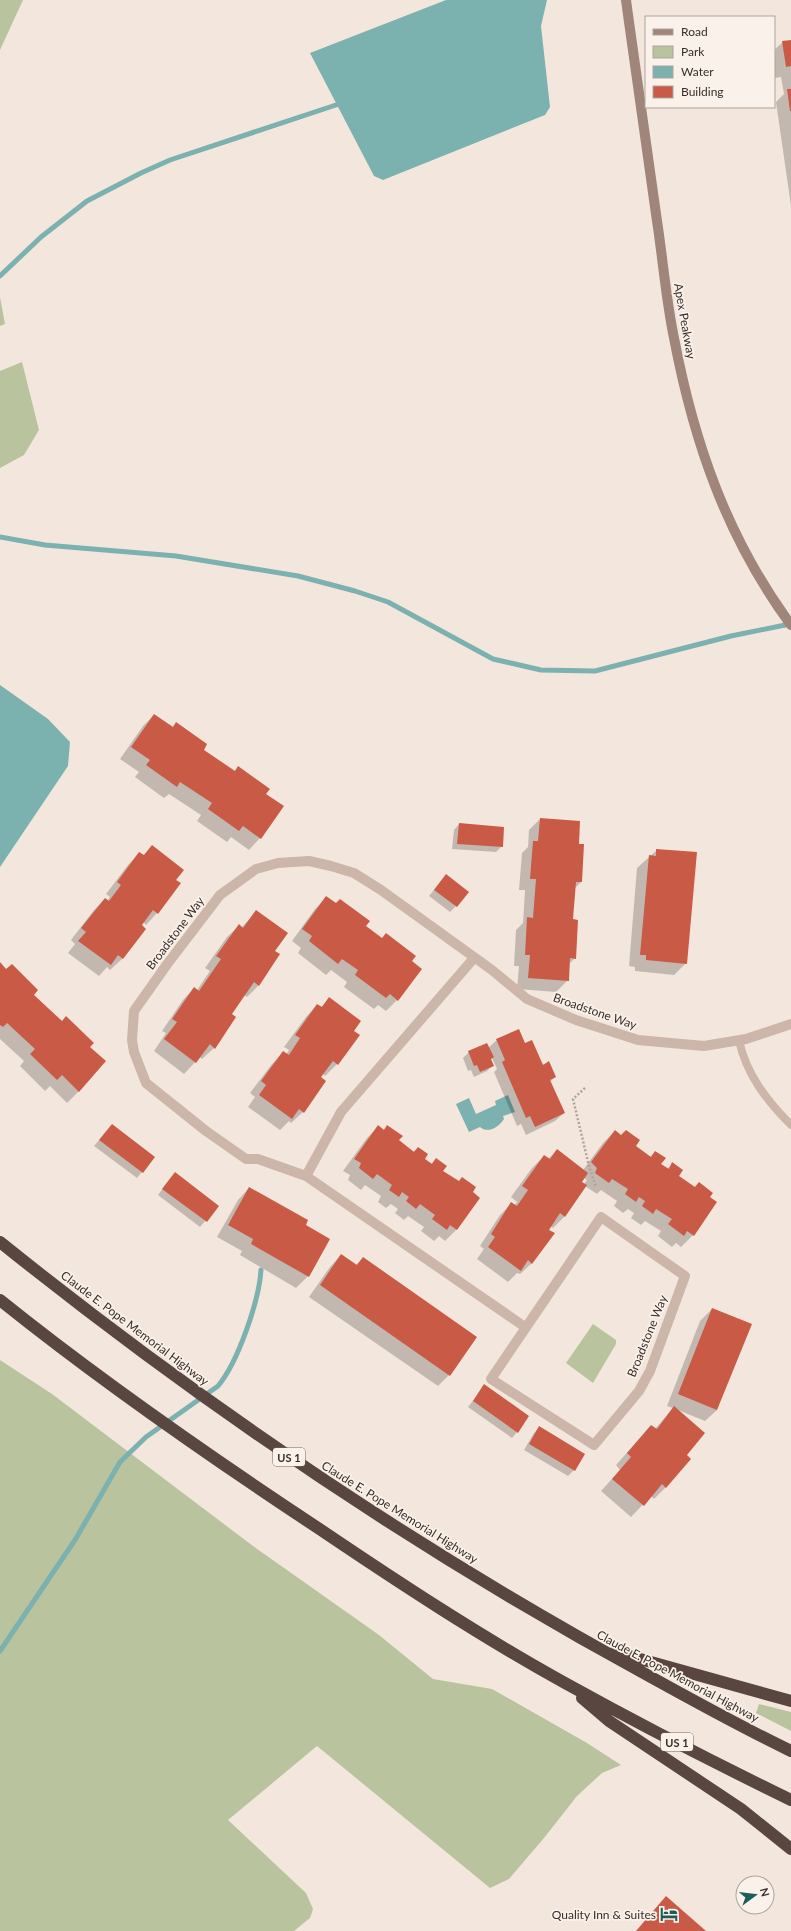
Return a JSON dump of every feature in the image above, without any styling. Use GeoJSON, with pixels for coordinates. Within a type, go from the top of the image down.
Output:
{"type":"FeatureCollection","features":[{"type":"Feature","properties":{"kind":"highway","name":"Claude E. Pope Memorial Highway"},"geometry":{"type":"LineString","coordinates":[[0,1242],[194,1391],[310,1471],[423,1545],[596,1647],[759,1736],[791,1751]]}},
{"type":"Feature","properties":{"kind":"highway","name":"US 1"},"geometry":{"type":"LineString","coordinates":[[0,1300],[48,1339],[196,1447],[376,1568],[564,1683],[718,1764],[791,1800]]}},
{"type":"Feature","properties":{"kind":"highway"},"geometry":{"type":"LineString","coordinates":[[596,1647],[791,1701]]}},
{"type":"Feature","properties":{"kind":"highway"},"geometry":{"type":"LineString","coordinates":[[564,1683],[609,1721],[735,1805],[791,1849]]}},
{"type":"Feature","properties":{"kind":"main road","name":"Apex Peakway"},"geometry":{"type":"LineString","coordinates":[[626,0],[673,337],[690,410],[710,476],[735,534],[758,576],[791,625]]}},
{"type":"Feature","properties":{"kind":"street","name":"Broadstone Way"},"geometry":{"type":"LineString","coordinates":[[525,1328],[306,1176],[258,1159],[246,1159],[206,1131],[146,1083],[138,1066],[132,1040],[134,1011],[168,963],[220,895],[234,883],[256,869],[278,864],[309,862],[354,873],[381,890],[527,999],[576,1020],[638,1040],[704,1046],[739,1040],[773,1031],[791,1024]]}},
{"type":"Feature","properties":{"kind":"street"},"geometry":{"type":"LineString","coordinates":[[306,1176],[341,1112],[474,958]]}},
{"type":"Feature","properties":{"kind":"street","name":"Broadstone Way"},"geometry":{"type":"LineString","coordinates":[[601,1217],[685,1276],[650,1371],[639,1390],[594,1445],[491,1379],[525,1328],[601,1217]]}},
{"type":"Feature","properties":{"kind":"lane"},"geometry":{"type":"LineString","coordinates":[[739,1040],[743,1060],[771,1105],[791,1125]]}},
{"type":"Feature","properties":{"kind":"path"},"geometry":{"type":"LineString","coordinates":[[585,1088],[573,1099],[589,1166],[596,1187]]}},
{"type":"Feature","properties":{"kind":"green space"},"geometry":{"type":"Polygon","coordinates":[[[0,0],[23,0],[0,50],[0,0]]]}},
{"type":"Feature","properties":{"kind":"green space"},"geometry":{"type":"Polygon","coordinates":[[[0,297],[5,324],[0,326],[0,297]]]}},
{"type":"Feature","properties":{"kind":"green space"},"geometry":{"type":"Polygon","coordinates":[[[22,362],[39,430],[24,455],[0,468],[0,371],[22,362]]]}},
{"type":"Feature","properties":{"kind":"green space"},"geometry":{"type":"Polygon","coordinates":[[[593,1324],[616,1340],[616,1344],[593,1383],[566,1363],[593,1324]]]}},
{"type":"Feature","properties":{"kind":"green space"},"geometry":{"type":"Polygon","coordinates":[[[0,1360],[52,1394],[253,1546],[379,1635],[433,1679],[492,1689],[587,1743],[621,1765],[602,1773],[577,1796],[509,1879],[490,1888],[317,1746],[228,1820],[306,1893],[313,1909],[310,1918],[294,1931],[0,1931],[0,1360]]]}},
{"type":"Feature","properties":{"kind":"green space"},"geometry":{"type":"Polygon","coordinates":[[[759,1704],[791,1712],[791,1731],[756,1713],[759,1704]]]}},
{"type":"Feature","properties":{"kind":"water"},"geometry":{"type":"Polygon","coordinates":[[[446,0],[547,0],[541,26],[550,107],[545,115],[383,180],[374,176],[310,53],[446,0]]]}},
{"type":"Feature","properties":{"kind":"water"},"geometry":{"type":"Polygon","coordinates":[[[0,685],[48,719],[70,742],[68,766],[0,867],[0,685]]]}},
{"type":"Feature","properties":{"kind":"water"},"geometry":{"type":"Polygon","coordinates":[[[508,1095],[515,1112],[503,1116],[504,1119],[502,1122],[493,1129],[486,1130],[480,1127],[469,1132],[456,1104],[469,1098],[476,1114],[496,1105],[495,1101],[508,1095]]]}},
{"type":"Feature","properties":{"kind":"building"},"geometry":{"type":"Polygon","coordinates":[[[791,40],[791,66],[786,67],[782,41],[791,40]]]}},
{"type":"Feature","properties":{"kind":"building"},"geometry":{"type":"Polygon","coordinates":[[[787,89],[791,89],[791,111],[790,111],[787,89]]]}},
{"type":"Feature","properties":{"kind":"building"},"geometry":{"type":"Polygon","coordinates":[[[154,714],[173,727],[176,722],[207,744],[204,750],[235,771],[238,766],[270,789],[266,794],[284,806],[261,839],[243,826],[239,831],[208,809],[212,803],[180,782],[177,787],[146,765],[150,760],[131,747],[154,714]]]}},
{"type":"Feature","properties":{"kind":"building"},"geometry":{"type":"Polygon","coordinates":[[[540,818],[580,821],[579,844],[584,844],[582,882],[576,882],[573,919],[578,920],[576,959],[570,958],[569,981],[528,978],[530,955],[525,955],[527,917],[533,918],[536,879],[530,879],[533,841],[538,841],[540,818]]]}},
{"type":"Feature","properties":{"kind":"building"},"geometry":{"type":"Polygon","coordinates":[[[459,823],[504,827],[503,847],[457,844],[459,823]]]}},
{"type":"Feature","properties":{"kind":"building"},"geometry":{"type":"Polygon","coordinates":[[[152,845],[184,870],[176,880],[181,883],[158,914],[153,910],[142,925],[146,929],[123,959],[118,955],[111,965],[78,941],[86,932],[81,928],[105,898],[109,901],[121,885],[117,882],[139,852],[144,855],[152,845]]]}},
{"type":"Feature","properties":{"kind":"building"},"geometry":{"type":"Polygon","coordinates":[[[656,849],[697,852],[687,964],[646,960],[646,955],[640,955],[649,855],[656,856],[656,849]]]}},
{"type":"Feature","properties":{"kind":"building"},"geometry":{"type":"Polygon","coordinates":[[[446,874],[469,892],[457,907],[434,890],[446,874]]]}},
{"type":"Feature","properties":{"kind":"building"},"geometry":{"type":"Polygon","coordinates":[[[326,896],[336,903],[340,899],[370,921],[366,926],[382,938],[386,933],[416,956],[412,961],[422,969],[398,1001],[390,994],[386,998],[355,975],[358,970],[342,959],[338,964],[309,941],[312,936],[302,929],[326,896]]]}},
{"type":"Feature","properties":{"kind":"building"},"geometry":{"type":"Polygon","coordinates":[[[256,910],[288,933],[275,951],[280,954],[259,986],[254,982],[232,1014],[236,1017],[215,1049],[210,1044],[196,1063],[164,1039],[177,1022],[172,1019],[194,987],[199,991],[221,959],[216,956],[239,924],[243,928],[256,910]]]}},
{"type":"Feature","properties":{"kind":"building"},"geometry":{"type":"Polygon","coordinates":[[[0,962],[6,969],[12,964],[38,990],[34,995],[62,1021],[66,1016],[94,1043],[90,1047],[106,1061],[79,1092],[62,1075],[57,1080],[30,1054],[35,1049],[7,1023],[3,1027],[0,1025],[0,962]]]}},
{"type":"Feature","properties":{"kind":"building"},"geometry":{"type":"Polygon","coordinates":[[[329,997],[361,1021],[354,1031],[360,1035],[338,1065],[333,1061],[321,1077],[326,1081],[304,1113],[299,1109],[292,1119],[259,1095],[266,1085],[261,1081],[283,1051],[289,1055],[300,1038],[295,1035],[317,1004],[322,1007],[329,997]]]}},
{"type":"Feature","properties":{"kind":"building"},"geometry":{"type":"Polygon","coordinates":[[[519,1029],[525,1043],[532,1040],[543,1065],[549,1061],[556,1077],[550,1080],[565,1113],[535,1127],[530,1116],[526,1118],[502,1062],[505,1060],[496,1039],[519,1029]]]}},
{"type":"Feature","properties":{"kind":"building"},"geometry":{"type":"Polygon","coordinates":[[[487,1043],[494,1057],[491,1059],[494,1066],[480,1072],[477,1065],[474,1066],[468,1051],[487,1043]]]}},
{"type":"Feature","properties":{"kind":"building"},"geometry":{"type":"Polygon","coordinates":[[[112,1124],[155,1157],[143,1173],[99,1140],[112,1124]]]}},
{"type":"Feature","properties":{"kind":"building"},"geometry":{"type":"Polygon","coordinates":[[[378,1125],[384,1130],[387,1125],[403,1136],[399,1140],[414,1152],[418,1147],[428,1154],[425,1159],[432,1164],[436,1158],[447,1166],[443,1171],[459,1181],[462,1177],[476,1187],[473,1192],[480,1198],[457,1230],[450,1225],[447,1230],[432,1219],[435,1215],[420,1204],[416,1209],[406,1201],[409,1197],[402,1192],[399,1197],[389,1190],[392,1185],[377,1174],[373,1179],[359,1168],[361,1163],[354,1159],[378,1125]]]}},
{"type":"Feature","properties":{"kind":"building"},"geometry":{"type":"Polygon","coordinates":[[[615,1130],[621,1135],[626,1130],[640,1140],[636,1146],[651,1157],[655,1151],[666,1158],[661,1164],[669,1169],[672,1162],[683,1170],[679,1176],[695,1187],[699,1182],[713,1193],[710,1197],[717,1202],[694,1236],[687,1231],[684,1236],[668,1224],[672,1219],[656,1209],[653,1214],[642,1206],[645,1201],[639,1197],[636,1202],[625,1194],[628,1189],[612,1179],[609,1183],[595,1173],[597,1168],[591,1162],[615,1130]]]}},
{"type":"Feature","properties":{"kind":"building"},"geometry":{"type":"Polygon","coordinates":[[[557,1149],[588,1173],[582,1182],[587,1185],[565,1217],[560,1213],[549,1230],[555,1233],[532,1264],[528,1260],[521,1271],[488,1247],[495,1237],[491,1234],[511,1202],[517,1206],[528,1190],[522,1186],[544,1155],[550,1159],[557,1149]]]}},
{"type":"Feature","properties":{"kind":"building"},"geometry":{"type":"Polygon","coordinates":[[[175,1172],[219,1206],[207,1222],[162,1189],[175,1172]]]}},
{"type":"Feature","properties":{"kind":"building"},"geometry":{"type":"Polygon","coordinates":[[[249,1187],[308,1220],[306,1225],[330,1239],[309,1277],[251,1244],[253,1239],[228,1225],[249,1187]]]}},
{"type":"Feature","properties":{"kind":"building"},"geometry":{"type":"Polygon","coordinates":[[[341,1254],[357,1265],[363,1257],[477,1337],[450,1376],[320,1285],[341,1254]]]}},
{"type":"Feature","properties":{"kind":"building"},"geometry":{"type":"Polygon","coordinates":[[[712,1308],[752,1324],[717,1410],[678,1394],[712,1308]]]}},
{"type":"Feature","properties":{"kind":"building"},"geometry":{"type":"Polygon","coordinates":[[[484,1384],[529,1416],[518,1433],[473,1401],[484,1384]]]}},
{"type":"Feature","properties":{"kind":"building"},"geometry":{"type":"Polygon","coordinates":[[[674,1406],[705,1433],[687,1455],[691,1459],[666,1488],[662,1484],[644,1506],[612,1479],[631,1457],[627,1453],[651,1425],[657,1429],[674,1406]]]}},
{"type":"Feature","properties":{"kind":"building"},"geometry":{"type":"Polygon","coordinates":[[[539,1426],[585,1454],[575,1471],[529,1444],[539,1426]]]}},
{"type":"Feature","properties":{"kind":"building","name":"Quality Inn & Suites"},"geometry":{"type":"Polygon","coordinates":[[[666,1896],[706,1931],[636,1931],[666,1896]]]}},
{"type":"Feature","properties":{"kind":"waterway"},"geometry":{"type":"LineString","coordinates":[[0,276],[41,237],[87,201],[141,173],[170,160],[342,103]]}},
{"type":"Feature","properties":{"kind":"waterway"},"geometry":{"type":"LineString","coordinates":[[0,537],[45,545],[176,556],[298,576],[355,591],[388,602],[493,659],[541,670],[595,671],[731,636],[790,624]]}},
{"type":"Feature","properties":{"kind":"waterway"},"geometry":{"type":"LineString","coordinates":[[0,1651],[75,1540],[120,1462],[146,1437],[218,1386],[226,1375],[240,1347],[252,1314],[261,1270]]}},
{"type":"Feature","properties":{"kind":"place","name":"Quality Inn & Suites"},"geometry":{"type":"Point","coordinates":[669,1914]}}]}
